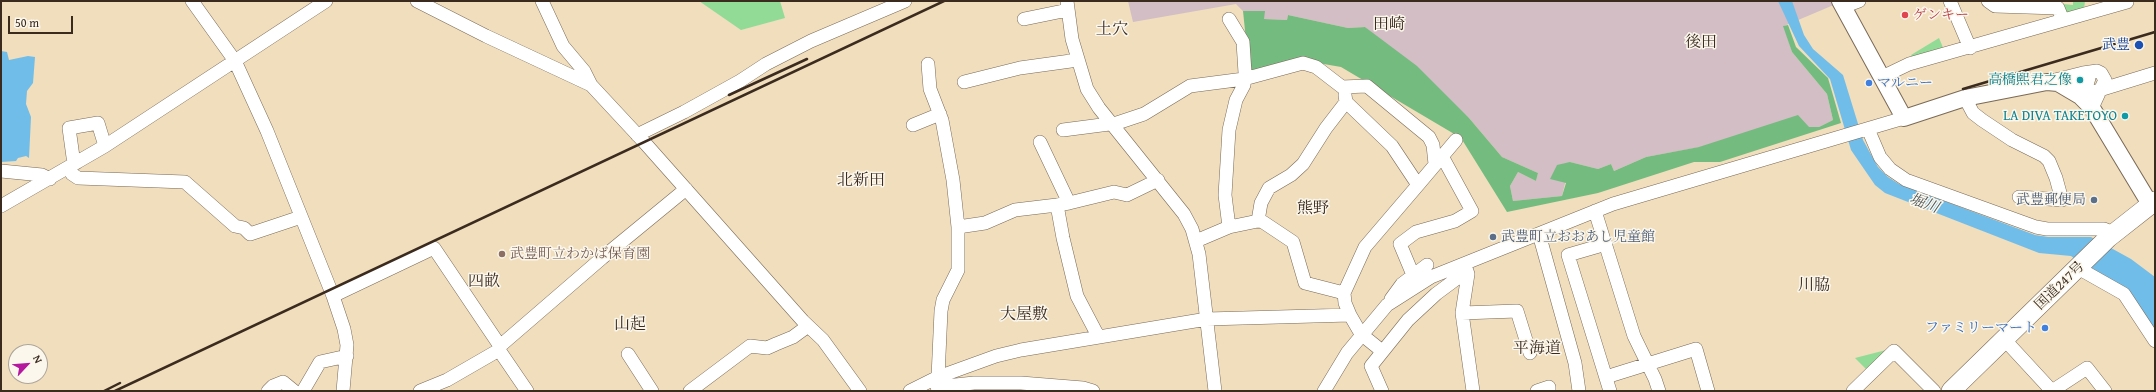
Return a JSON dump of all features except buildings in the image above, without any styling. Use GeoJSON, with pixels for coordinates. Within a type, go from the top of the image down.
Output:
{"type":"FeatureCollection","features":[{"type":"Feature","properties":{"kind":"highway","name":"国道247号"},"geometry":{"type":"LineString","coordinates":[[1951,391],[2111,236],[2153,206]]}},
{"type":"Feature","properties":{"kind":"main road"},"geometry":{"type":"LineString","coordinates":[[1842,4],[1904,118],[1965,98],[2047,82],[2058,83],[2074,92],[2092,108],[2153,206]]}},
{"type":"Feature","properties":{"kind":"street"},"geometry":{"type":"LineString","coordinates":[[192,1],[235,61],[267,131],[333,296],[344,329],[347,356],[343,391]]}},
{"type":"Feature","properties":{"kind":"street"},"geometry":{"type":"LineString","coordinates":[[1,206],[105,146],[326,1]]}},
{"type":"Feature","properties":{"kind":"street"},"geometry":{"type":"LineString","coordinates":[[417,1],[486,36],[591,85]]}},
{"type":"Feature","properties":{"kind":"street"},"geometry":{"type":"LineString","coordinates":[[542,1],[563,46],[584,71],[591,85],[808,326],[823,340],[860,391]]}},
{"type":"Feature","properties":{"kind":"street"},"geometry":{"type":"LineString","coordinates":[[637,135],[740,81],[766,64],[810,41],[905,1]]}},
{"type":"Feature","properties":{"kind":"street"},"geometry":{"type":"LineString","coordinates":[[1842,4],[1859,1]]}},
{"type":"Feature","properties":{"kind":"street"},"geometry":{"type":"LineString","coordinates":[[1952,1],[1970,48]]}},
{"type":"Feature","properties":{"kind":"street"},"geometry":{"type":"LineString","coordinates":[[1988,1],[1995,6],[2058,8],[2063,20]]}},
{"type":"Feature","properties":{"kind":"street"},"geometry":{"type":"LineString","coordinates":[[1882,77],[1909,64],[1970,48],[2127,2]]}},
{"type":"Feature","properties":{"kind":"street"},"geometry":{"type":"LineString","coordinates":[[1024,19],[1068,5],[1072,39],[1087,89],[1184,214],[1196,241],[1215,391]]}},
{"type":"Feature","properties":{"kind":"street"},"geometry":{"type":"LineString","coordinates":[[1229,19],[1243,42],[1244,79],[1244,85],[1233,109],[1229,130],[1225,195],[1229,227]]}},
{"type":"Feature","properties":{"kind":"street"},"geometry":{"type":"LineString","coordinates":[[964,82],[1020,68],[1078,60]]}},
{"type":"Feature","properties":{"kind":"street"},"geometry":{"type":"LineString","coordinates":[[1063,130],[1112,123],[1144,114],[1186,88],[1203,84],[1244,79],[1303,63],[1316,67],[1342,87],[1346,102],[1392,146],[1418,185]]}},
{"type":"Feature","properties":{"kind":"street"},"geometry":{"type":"LineString","coordinates":[[928,64],[930,89],[940,114],[953,180],[958,227],[958,270],[943,300],[936,384]]}},
{"type":"Feature","properties":{"kind":"street"},"geometry":{"type":"LineString","coordinates":[[2047,82],[2092,70],[2101,73],[2105,80],[2092,108]]}},
{"type":"Feature","properties":{"kind":"street"},"geometry":{"type":"LineString","coordinates":[[2074,92],[2088,85],[2089,78],[2083,73]]}},
{"type":"Feature","properties":{"kind":"street"},"geometry":{"type":"LineString","coordinates":[[2074,92],[2102,88],[2155,74]]}},
{"type":"Feature","properties":{"kind":"street"},"geometry":{"type":"LineString","coordinates":[[1342,87],[1367,86],[1429,137],[1439,160],[1472,211],[1455,221],[1416,232],[1400,244],[1414,275]]}},
{"type":"Feature","properties":{"kind":"street"},"geometry":{"type":"LineString","coordinates":[[1965,98],[1973,113],[1982,120],[2012,140],[2044,156],[2049,161],[2056,178],[2062,200],[2019,197]]}},
{"type":"Feature","properties":{"kind":"street"},"geometry":{"type":"LineString","coordinates":[[1258,221],[1261,203],[1269,188],[1292,175],[1303,164],[1326,128],[1346,102]]}},
{"type":"Feature","properties":{"kind":"street"},"geometry":{"type":"LineString","coordinates":[[913,125],[940,114]]}},
{"type":"Feature","properties":{"kind":"street"},"geometry":{"type":"LineString","coordinates":[[1324,391],[1347,353],[1361,334],[1387,305],[1402,284],[1414,275],[1428,269],[1539,234],[1595,211],[1904,118]]}},
{"type":"Feature","properties":{"kind":"street"},"geometry":{"type":"LineString","coordinates":[[105,146],[98,123],[69,128],[73,157],[72,174],[78,178],[185,182],[235,226],[244,228],[250,234],[301,217]]}},
{"type":"Feature","properties":{"kind":"street"},"geometry":{"type":"LineString","coordinates":[[1868,129],[1880,156],[1894,171],[1906,180],[2036,227],[2047,229],[2104,228],[2111,236]]}},
{"type":"Feature","properties":{"kind":"street"},"geometry":{"type":"LineString","coordinates":[[1382,351],[1361,334],[1350,315],[1345,302],[1344,293],[1365,247],[1456,140]]}},
{"type":"Feature","properties":{"kind":"street"},"geometry":{"type":"LineString","coordinates":[[1040,142],[1063,204],[1066,252],[1077,296],[1084,313],[1098,336]]}},
{"type":"Feature","properties":{"kind":"street"},"geometry":{"type":"LineString","coordinates":[[1,171],[42,175],[50,179]]}},
{"type":"Feature","properties":{"kind":"street"},"geometry":{"type":"LineString","coordinates":[[958,227],[985,223],[1015,210],[1063,204],[1114,192],[1127,195],[1158,180]]}},
{"type":"Feature","properties":{"kind":"street"},"geometry":{"type":"LineString","coordinates":[[420,391],[454,376],[500,348],[602,258],[686,190]]}},
{"type":"Feature","properties":{"kind":"street"},"geometry":{"type":"LineString","coordinates":[[1595,211],[1634,336],[1659,391]]}},
{"type":"Feature","properties":{"kind":"street"},"geometry":{"type":"LineString","coordinates":[[1196,241],[1229,227],[1258,221],[1278,230],[1293,242],[1299,268],[1305,283],[1344,293]]}},
{"type":"Feature","properties":{"kind":"street"},"geometry":{"type":"LineString","coordinates":[[1539,234],[1574,363],[1580,391]]}},
{"type":"Feature","properties":{"kind":"street"},"geometry":{"type":"LineString","coordinates":[[1606,244],[1568,255],[1610,391]]}},
{"type":"Feature","properties":{"kind":"street"},"geometry":{"type":"LineString","coordinates":[[333,296],[434,248],[527,391]]}},
{"type":"Feature","properties":{"kind":"street"},"geometry":{"type":"LineString","coordinates":[[2080,266],[2124,294],[2155,341]]}},
{"type":"Feature","properties":{"kind":"street"},"geometry":{"type":"LineString","coordinates":[[1428,269],[1439,292]]}},
{"type":"Feature","properties":{"kind":"street"},"geometry":{"type":"LineString","coordinates":[[1387,305],[1428,269]]}},
{"type":"Feature","properties":{"kind":"street"},"geometry":{"type":"LineString","coordinates":[[1382,391],[1371,366],[1398,330],[1439,292],[1467,271],[1468,274],[1462,313],[1473,391]]}},
{"type":"Feature","properties":{"kind":"street"},"geometry":{"type":"LineString","coordinates":[[1462,313],[1517,311],[1530,353]]}},
{"type":"Feature","properties":{"kind":"street"},"geometry":{"type":"LineString","coordinates":[[910,391],[936,384],[996,356],[1098,336],[1207,319],[1350,315]]}},
{"type":"Feature","properties":{"kind":"street"},"geometry":{"type":"LineString","coordinates":[[690,391],[750,346],[766,348],[792,337],[808,326]]}},
{"type":"Feature","properties":{"kind":"street"},"geometry":{"type":"LineString","coordinates":[[2004,339],[2052,391],[2087,368],[2105,391]]}},
{"type":"Feature","properties":{"kind":"street"},"geometry":{"type":"LineString","coordinates":[[1606,377],[1696,349],[1708,391]]}},
{"type":"Feature","properties":{"kind":"street"},"geometry":{"type":"LineString","coordinates":[[1853,391],[1894,351],[1934,391]]}},
{"type":"Feature","properties":{"kind":"street"},"geometry":{"type":"LineString","coordinates":[[628,354],[652,391]]}},
{"type":"Feature","properties":{"kind":"street"},"geometry":{"type":"LineString","coordinates":[[303,391],[320,362],[347,356]]}},
{"type":"Feature","properties":{"kind":"street"},"geometry":{"type":"LineString","coordinates":[[268,391],[273,386],[283,382],[294,391]]}},
{"type":"Feature","properties":{"kind":"street"},"geometry":{"type":"LineString","coordinates":[[936,384],[1021,383],[1083,388],[1094,391]]}},
{"type":"Feature","properties":{"kind":"street"},"geometry":{"type":"LineString","coordinates":[[1537,391],[1549,387],[1550,391]]}},
{"type":"Feature","properties":{"kind":"shaded area"},"geometry":{"type":"Polygon","coordinates":[[[1128,1],[1835,1],[1836,4],[1784,26],[1792,52],[1827,94],[1833,120],[1819,127],[1809,127],[1646,157],[1614,171],[1611,164],[1598,169],[1570,162],[1562,196],[1513,201],[1510,186],[1518,172],[1536,181],[1538,173],[1502,157],[1469,118],[1365,27],[1348,28],[1288,15],[1287,20],[1264,19],[1264,11],[1243,11],[1236,4],[1133,22],[1128,1]]]}},
{"type":"Feature","properties":{"kind":"green space"},"geometry":{"type":"Polygon","coordinates":[[[699,1],[780,1],[785,18],[741,30],[699,1]]]}},
{"type":"Feature","properties":{"kind":"green space"},"geometry":{"type":"Polygon","coordinates":[[[2073,1],[2085,1],[2084,10],[2066,13],[2063,4],[2073,5],[2073,1]]]}},
{"type":"Feature","properties":{"kind":"green space"},"geometry":{"type":"Polygon","coordinates":[[[1243,11],[1265,11],[1264,19],[1287,20],[1288,15],[1348,28],[1365,27],[1417,66],[1469,118],[1502,157],[1538,173],[1536,181],[1518,172],[1510,186],[1513,201],[1562,196],[1566,183],[1550,179],[1557,165],[1570,162],[1598,169],[1611,164],[1614,171],[1646,157],[1699,147],[1798,115],[1809,127],[1819,127],[1833,120],[1827,94],[1792,52],[1783,26],[1788,25],[1796,47],[1828,78],[1841,123],[1720,162],[1694,162],[1598,193],[1507,212],[1461,138],[1341,67],[1301,60],[1252,72],[1246,40],[1243,11]]]}},
{"type":"Feature","properties":{"kind":"green space"},"geometry":{"type":"Polygon","coordinates":[[[1939,38],[1944,50],[1912,58],[1911,55],[1939,38]]]}},
{"type":"Feature","properties":{"kind":"green space"},"geometry":{"type":"Polygon","coordinates":[[[1890,349],[1867,370],[1855,358],[1890,349]]]}},
{"type":"Feature","properties":{"kind":"water","name":"堀川"},"geometry":{"type":"Polygon","coordinates":[[[1778,1],[1792,1],[1804,35],[1813,49],[1843,75],[1863,140],[1878,167],[1888,177],[1899,184],[2035,235],[2048,237],[2091,237],[2131,259],[2155,277],[2155,334],[2128,296],[2071,256],[2039,253],[1885,193],[1875,185],[1851,150],[1830,79],[1799,46],[1778,1]]]}},
{"type":"Feature","properties":{"kind":"water"},"geometry":{"type":"Polygon","coordinates":[[[1,51],[7,52],[9,60],[28,56],[35,57],[33,83],[27,91],[26,104],[31,117],[29,158],[26,156],[18,158],[16,161],[1,162],[1,51]]]}},
{"type":"Feature","properties":{"kind":"railway"},"geometry":{"type":"LineString","coordinates":[[115,391],[944,1]]}},
{"type":"Feature","properties":{"kind":"railway"},"geometry":{"type":"LineString","coordinates":[[1963,89],[2155,32]]}},
{"type":"Feature","properties":{"kind":"railway"},"geometry":{"type":"LineString","coordinates":[[729,95],[807,59]]}},
{"type":"Feature","properties":{"kind":"railway"},"geometry":{"type":"LineString","coordinates":[[104,391],[120,383]]}},
{"type":"Feature","properties":{"kind":"place","name":"ゲンキー"},"geometry":{"type":"Point","coordinates":[1905,15]}},
{"type":"Feature","properties":{"kind":"place","name":"武豊"},"geometry":{"type":"Point","coordinates":[2139,45]}},
{"type":"Feature","properties":{"kind":"place","name":"高橋煕君之像"},"geometry":{"type":"Point","coordinates":[2080,80]}},
{"type":"Feature","properties":{"kind":"place","name":"マルニー"},"geometry":{"type":"Point","coordinates":[1869,83]}},
{"type":"Feature","properties":{"kind":"place","name":"LA DIVA TAKETOYO"},"geometry":{"type":"Point","coordinates":[2125,116]}},
{"type":"Feature","properties":{"kind":"place","name":"武豊郵便局"},"geometry":{"type":"Point","coordinates":[2094,200]}},
{"type":"Feature","properties":{"kind":"place","name":"武豊町立おおあし児童館"},"geometry":{"type":"Point","coordinates":[1493,237]}},
{"type":"Feature","properties":{"kind":"place","name":"武豊町立わかば保育園"},"geometry":{"type":"Point","coordinates":[502,254]}},
{"type":"Feature","properties":{"kind":"place","name":"ファミリーマート"},"geometry":{"type":"Point","coordinates":[2045,328]}},
{"type":"Feature","properties":{"kind":"district","name":"田崎"},"geometry":{"type":"Point","coordinates":[1389,25]}},
{"type":"Feature","properties":{"kind":"district","name":"土穴"},"geometry":{"type":"Point","coordinates":[1112,30]}},
{"type":"Feature","properties":{"kind":"district","name":"後田"},"geometry":{"type":"Point","coordinates":[1701,43]}},
{"type":"Feature","properties":{"kind":"district","name":"北新田"},"geometry":{"type":"Point","coordinates":[861,181]}},
{"type":"Feature","properties":{"kind":"district","name":"熊野"},"geometry":{"type":"Point","coordinates":[1313,209]}},
{"type":"Feature","properties":{"kind":"district","name":"四畝"},"geometry":{"type":"Point","coordinates":[484,282]}},
{"type":"Feature","properties":{"kind":"district","name":"川脇"},"geometry":{"type":"Point","coordinates":[1814,286]}},
{"type":"Feature","properties":{"kind":"district","name":"大屋敷"},"geometry":{"type":"Point","coordinates":[1024,315]}},
{"type":"Feature","properties":{"kind":"district","name":"山起"},"geometry":{"type":"Point","coordinates":[630,325]}},
{"type":"Feature","properties":{"kind":"district","name":"平海道"},"geometry":{"type":"Point","coordinates":[1537,349]}}]}
